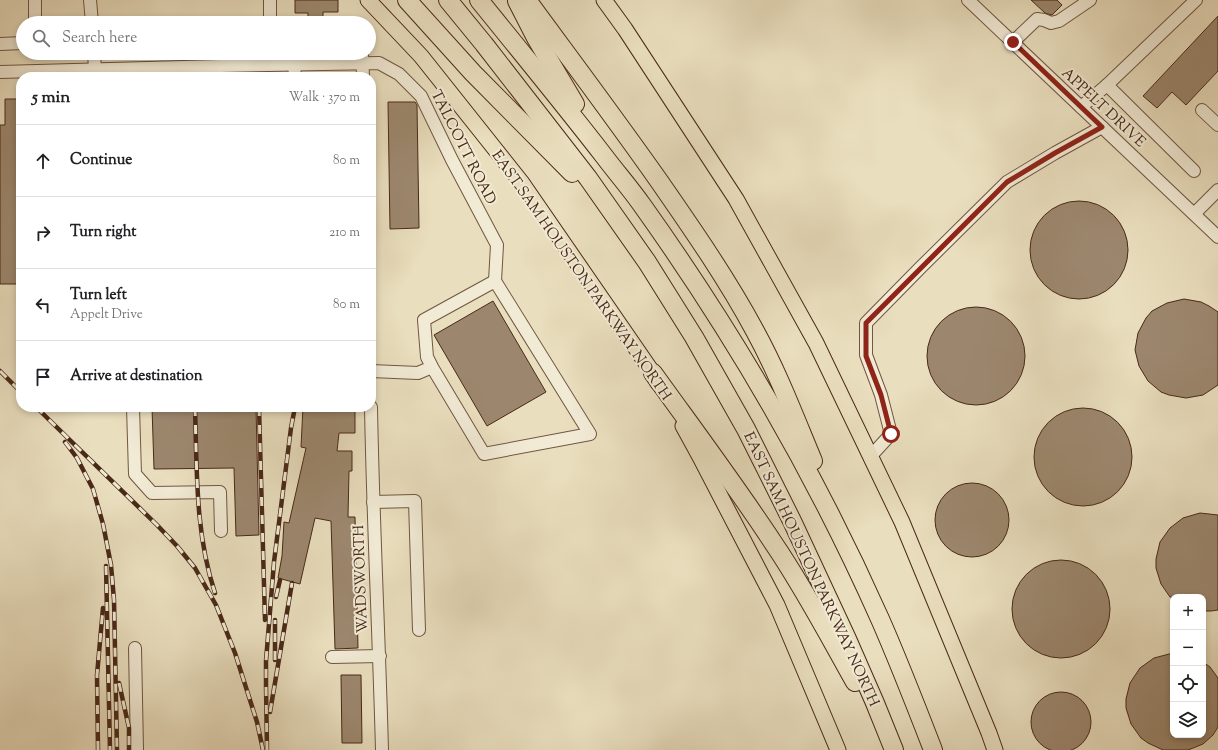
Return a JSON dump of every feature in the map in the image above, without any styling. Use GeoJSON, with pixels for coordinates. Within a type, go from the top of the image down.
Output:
{"type":"FeatureCollection","features":[{"type":"Feature","properties":{"kind":"highway"},"geometry":{"type":"LineString","coordinates":[[407,0],[473,73],[622,226]]}},
{"type":"Feature","properties":{"kind":"highway","name":"EAST SAM HOUSTON PARKWAY NORTH"},"geometry":{"type":"LineString","coordinates":[[448,0],[588,178],[647,262],[694,337],[763,461],[792,521],[875,703],[892,750]]}},
{"type":"Feature","properties":{"kind":"highway"},"geometry":{"type":"LineString","coordinates":[[479,0],[573,116],[640,203]]}},
{"type":"Feature","properties":{"kind":"highway"},"geometry":{"type":"LineString","coordinates":[[516,0],[554,69],[584,117],[640,203],[702,293],[761,389],[822,500],[880,618]]}},
{"type":"Feature","properties":{"kind":"highway"},"geometry":{"type":"LineString","coordinates":[[527,0],[632,143],[704,246],[756,332],[782,386],[880,618],[933,750]]}},
{"type":"Feature","properties":{"kind":"highway"},"geometry":{"type":"LineString","coordinates":[[534,0],[567,55]]}},
{"type":"Feature","properties":{"kind":"highway"},"geometry":{"type":"LineString","coordinates":[[653,374],[714,456],[775,544],[837,649],[892,750]]}},
{"type":"Feature","properties":{"kind":"main road","name":"EAST SAM HOUSTON PARKWAY NORTH"},"geometry":{"type":"LineString","coordinates":[[368,0],[421,56],[522,183],[653,374],[700,457],[777,605],[838,750]]}},
{"type":"Feature","properties":{"kind":"main road"},"geometry":{"type":"LineString","coordinates":[[604,0],[625,29],[736,199],[816,343],[902,522],[995,750]]}},
{"type":"Feature","properties":{"kind":"street"},"geometry":{"type":"LineString","coordinates":[[35,0],[35,16]]}},
{"type":"Feature","properties":{"kind":"street"},"geometry":{"type":"LineString","coordinates":[[90,0],[91,16]]}},
{"type":"Feature","properties":{"kind":"street"},"geometry":{"type":"LineString","coordinates":[[270,0],[270,16]]}},
{"type":"Feature","properties":{"kind":"street","name":"APPELT DRIVE"},"geometry":{"type":"LineString","coordinates":[[969,0],[1218,237]]}},
{"type":"Feature","properties":{"kind":"street"},"geometry":{"type":"LineString","coordinates":[[1013,42],[1037,19],[1051,23],[1059,22],[1090,0]]}},
{"type":"Feature","properties":{"kind":"street"},"geometry":{"type":"LineString","coordinates":[[1081,107],[1107,85],[1196,0]]}},
{"type":"Feature","properties":{"kind":"street"},"geometry":{"type":"LineString","coordinates":[[0,44],[16,43]]}},
{"type":"Feature","properties":{"kind":"street"},"geometry":{"type":"LineString","coordinates":[[94,60],[95,69]]}},
{"type":"Feature","properties":{"kind":"street","name":"TALCOTT ROAD"},"geometry":{"type":"LineString","coordinates":[[170,72],[220,71],[267,60]]}},
{"type":"Feature","properties":{"kind":"street","name":"TALCOTT ROAD"},"geometry":{"type":"LineString","coordinates":[[276,60],[294,64],[339,60]]}},
{"type":"Feature","properties":{"kind":"street"},"geometry":{"type":"LineString","coordinates":[[362,60],[363,72]]}},
{"type":"Feature","properties":{"kind":"street","name":"TALCOTT ROAD"},"geometry":{"type":"LineString","coordinates":[[369,60],[379,63],[399,74],[421,96],[452,160],[497,245],[495,281]]}},
{"type":"Feature","properties":{"kind":"street"},"geometry":{"type":"LineString","coordinates":[[294,64],[294,72]]}},
{"type":"Feature","properties":{"kind":"street","name":"TALCOTT ROAD"},"geometry":{"type":"LineString","coordinates":[[0,72],[95,69],[114,72]]}},
{"type":"Feature","properties":{"kind":"street"},"geometry":{"type":"LineString","coordinates":[[1107,85],[1194,171]]}},
{"type":"Feature","properties":{"kind":"street"},"geometry":{"type":"LineString","coordinates":[[1202,110],[1218,125]]}},
{"type":"Feature","properties":{"kind":"street"},"geometry":{"type":"LineString","coordinates":[[870,457],[891,434],[881,395],[866,356],[866,323],[1007,182],[1102,127]]}},
{"type":"Feature","properties":{"kind":"street"},"geometry":{"type":"LineString","coordinates":[[1194,214],[1218,190]]}},
{"type":"Feature","properties":{"kind":"street"},"geometry":{"type":"LineString","coordinates":[[495,281],[590,434],[484,454],[432,367],[426,357],[424,320],[495,281]]}},
{"type":"Feature","properties":{"kind":"street"},"geometry":{"type":"LineString","coordinates":[[376,371],[418,373],[432,367]]}},
{"type":"Feature","properties":{"kind":"street"},"geometry":{"type":"LineString","coordinates":[[133,412],[135,474],[152,493],[220,492],[221,531]]}},
{"type":"Feature","properties":{"kind":"street","name":"WADSWORTH"},"geometry":{"type":"LineString","coordinates":[[371,412],[382,750]]}},
{"type":"Feature","properties":{"kind":"street"},"geometry":{"type":"LineString","coordinates":[[373,502],[415,501],[419,630]]}},
{"type":"Feature","properties":{"kind":"street"},"geometry":{"type":"LineString","coordinates":[[135,648],[137,750]]}},
{"type":"Feature","properties":{"kind":"street"},"geometry":{"type":"LineString","coordinates":[[332,657],[380,656]]}},
{"type":"Feature","properties":{"kind":"building"},"geometry":{"type":"Polygon","coordinates":[[[295,0],[338,0],[338,12],[323,12],[323,16],[308,16],[308,13],[295,13],[295,0]]]}},
{"type":"Feature","properties":{"kind":"building"},"geometry":{"type":"Polygon","coordinates":[[[1031,0],[1057,0],[1062,5],[1052,15],[1045,13],[1031,0]]]}},
{"type":"Feature","properties":{"kind":"building"},"geometry":{"type":"Polygon","coordinates":[[[1218,16],[1218,71],[1186,105],[1172,92],[1157,108],[1143,96],[1218,16]]]}},
{"type":"Feature","properties":{"kind":"building"},"geometry":{"type":"Polygon","coordinates":[[[5,99],[16,99],[16,284],[0,284],[0,125],[5,125],[5,99]]]}},
{"type":"Feature","properties":{"kind":"building"},"geometry":{"type":"Polygon","coordinates":[[[388,102],[415,102],[417,105],[419,228],[390,229],[388,102]]]}},
{"type":"Feature","properties":{"kind":"building"},"geometry":{"type":"Polygon","coordinates":[[[1079,201],[1098,204],[1114,215],[1125,231],[1128,250],[1125,269],[1114,285],[1098,296],[1079,299],[1060,296],[1044,285],[1033,269],[1030,250],[1033,231],[1044,215],[1060,204],[1079,201]]]}},
{"type":"Feature","properties":{"kind":"building"},"geometry":{"type":"Polygon","coordinates":[[[1184,299],[1201,302],[1218,312],[1218,385],[1203,395],[1186,398],[1161,392],[1148,381],[1139,366],[1135,350],[1138,333],[1146,318],[1152,311],[1167,303],[1184,299]]]}},
{"type":"Feature","properties":{"kind":"building"},"geometry":{"type":"Polygon","coordinates":[[[493,301],[546,392],[487,426],[434,335],[493,301]]]}},
{"type":"Feature","properties":{"kind":"building"},"geometry":{"type":"Polygon","coordinates":[[[976,307],[995,311],[1011,321],[1021,337],[1025,356],[1021,375],[1011,391],[995,401],[976,405],[957,401],[941,391],[931,375],[927,356],[931,337],[941,321],[957,311],[976,307]]]}},
{"type":"Feature","properties":{"kind":"building"},"geometry":{"type":"Polygon","coordinates":[[[1083,408],[1102,412],[1118,422],[1128,438],[1132,457],[1128,476],[1118,492],[1102,502],[1083,506],[1064,502],[1048,492],[1038,476],[1034,457],[1038,438],[1048,422],[1064,412],[1083,408]]]}},
{"type":"Feature","properties":{"kind":"building"},"geometry":{"type":"Polygon","coordinates":[[[152,412],[256,412],[259,535],[236,536],[234,468],[154,469],[152,412]]]}},
{"type":"Feature","properties":{"kind":"building"},"geometry":{"type":"Polygon","coordinates":[[[303,412],[355,412],[355,433],[339,433],[337,451],[352,451],[352,471],[349,471],[348,517],[355,517],[358,648],[335,649],[331,521],[315,518],[300,584],[278,578],[282,556],[284,522],[289,523],[306,448],[301,447],[303,412]]]}},
{"type":"Feature","properties":{"kind":"building"},"geometry":{"type":"Polygon","coordinates":[[[965,483],[979,483],[986,485],[999,493],[1007,506],[1009,520],[1007,534],[999,547],[986,555],[979,557],[965,557],[958,555],[945,547],[937,534],[935,527],[935,513],[937,506],[945,493],[958,485],[965,483]]]}},
{"type":"Feature","properties":{"kind":"building"},"geometry":{"type":"Polygon","coordinates":[[[1200,513],[1218,515],[1218,610],[1206,611],[1206,594],[1170,594],[1170,597],[1161,584],[1156,568],[1156,559],[1160,542],[1170,528],[1183,518],[1200,513]]]}},
{"type":"Feature","properties":{"kind":"building"},"geometry":{"type":"Polygon","coordinates":[[[1061,560],[1080,564],[1096,574],[1106,590],[1110,609],[1106,628],[1096,644],[1080,654],[1061,658],[1042,654],[1026,644],[1016,628],[1012,609],[1016,590],[1026,574],[1042,564],[1061,560]]]}},
{"type":"Feature","properties":{"kind":"building"},"geometry":{"type":"Polygon","coordinates":[[[1170,654],[1170,738],[1206,738],[1206,664],[1218,678],[1218,727],[1213,735],[1203,744],[1188,750],[1163,750],[1141,738],[1131,724],[1126,708],[1126,699],[1130,683],[1140,668],[1154,658],[1170,654]]]}},
{"type":"Feature","properties":{"kind":"building"},"geometry":{"type":"Polygon","coordinates":[[[341,675],[361,675],[362,743],[342,743],[341,675]]]}},
{"type":"Feature","properties":{"kind":"building"},"geometry":{"type":"Polygon","coordinates":[[[1061,692],[1077,697],[1082,701],[1090,716],[1090,728],[1086,738],[1077,747],[1067,751],[1055,751],[1040,743],[1036,738],[1031,722],[1036,706],[1040,701],[1045,697],[1061,692]]]}},
{"type":"Feature","properties":{"kind":"railway"},"geometry":{"type":"LineString","coordinates":[[0,371],[16,387]]}},
{"type":"Feature","properties":{"kind":"railway"},"geometry":{"type":"LineString","coordinates":[[41,412],[157,525],[195,568],[216,605],[235,653],[257,722],[263,750]]}},
{"type":"Feature","properties":{"kind":"railway"},"geometry":{"type":"LineString","coordinates":[[195,412],[200,524],[208,570],[215,593]]}},
{"type":"Feature","properties":{"kind":"railway"},"geometry":{"type":"LineString","coordinates":[[259,412],[265,620]]}},
{"type":"Feature","properties":{"kind":"railway"},"geometry":{"type":"LineString","coordinates":[[267,750],[266,661],[274,562],[294,412]]}},
{"type":"Feature","properties":{"kind":"railway"},"geometry":{"type":"LineString","coordinates":[[65,442],[77,458],[93,489],[103,524],[111,565],[114,600],[117,750]]}},
{"type":"Feature","properties":{"kind":"railway"},"geometry":{"type":"LineString","coordinates":[[106,566],[110,750]]}},
{"type":"Feature","properties":{"kind":"railway"},"geometry":{"type":"LineString","coordinates":[[276,597],[280,580]]}},
{"type":"Feature","properties":{"kind":"railway"},"geometry":{"type":"LineString","coordinates":[[270,712],[292,583]]}},
{"type":"Feature","properties":{"kind":"railway"},"geometry":{"type":"LineString","coordinates":[[98,750],[97,675],[103,608]]}},
{"type":"Feature","properties":{"kind":"railway"},"geometry":{"type":"LineString","coordinates":[[275,620],[275,660]]}},
{"type":"Feature","properties":{"kind":"railway"},"geometry":{"type":"LineString","coordinates":[[119,683],[129,728],[129,750]]}},
{"type":"Feature","properties":{"kind":"route"},"geometry":{"type":"LineString","coordinates":[[891,434],[881,395],[866,356],[866,323],[1007,182],[1102,127],[1013,42]]}}]}
